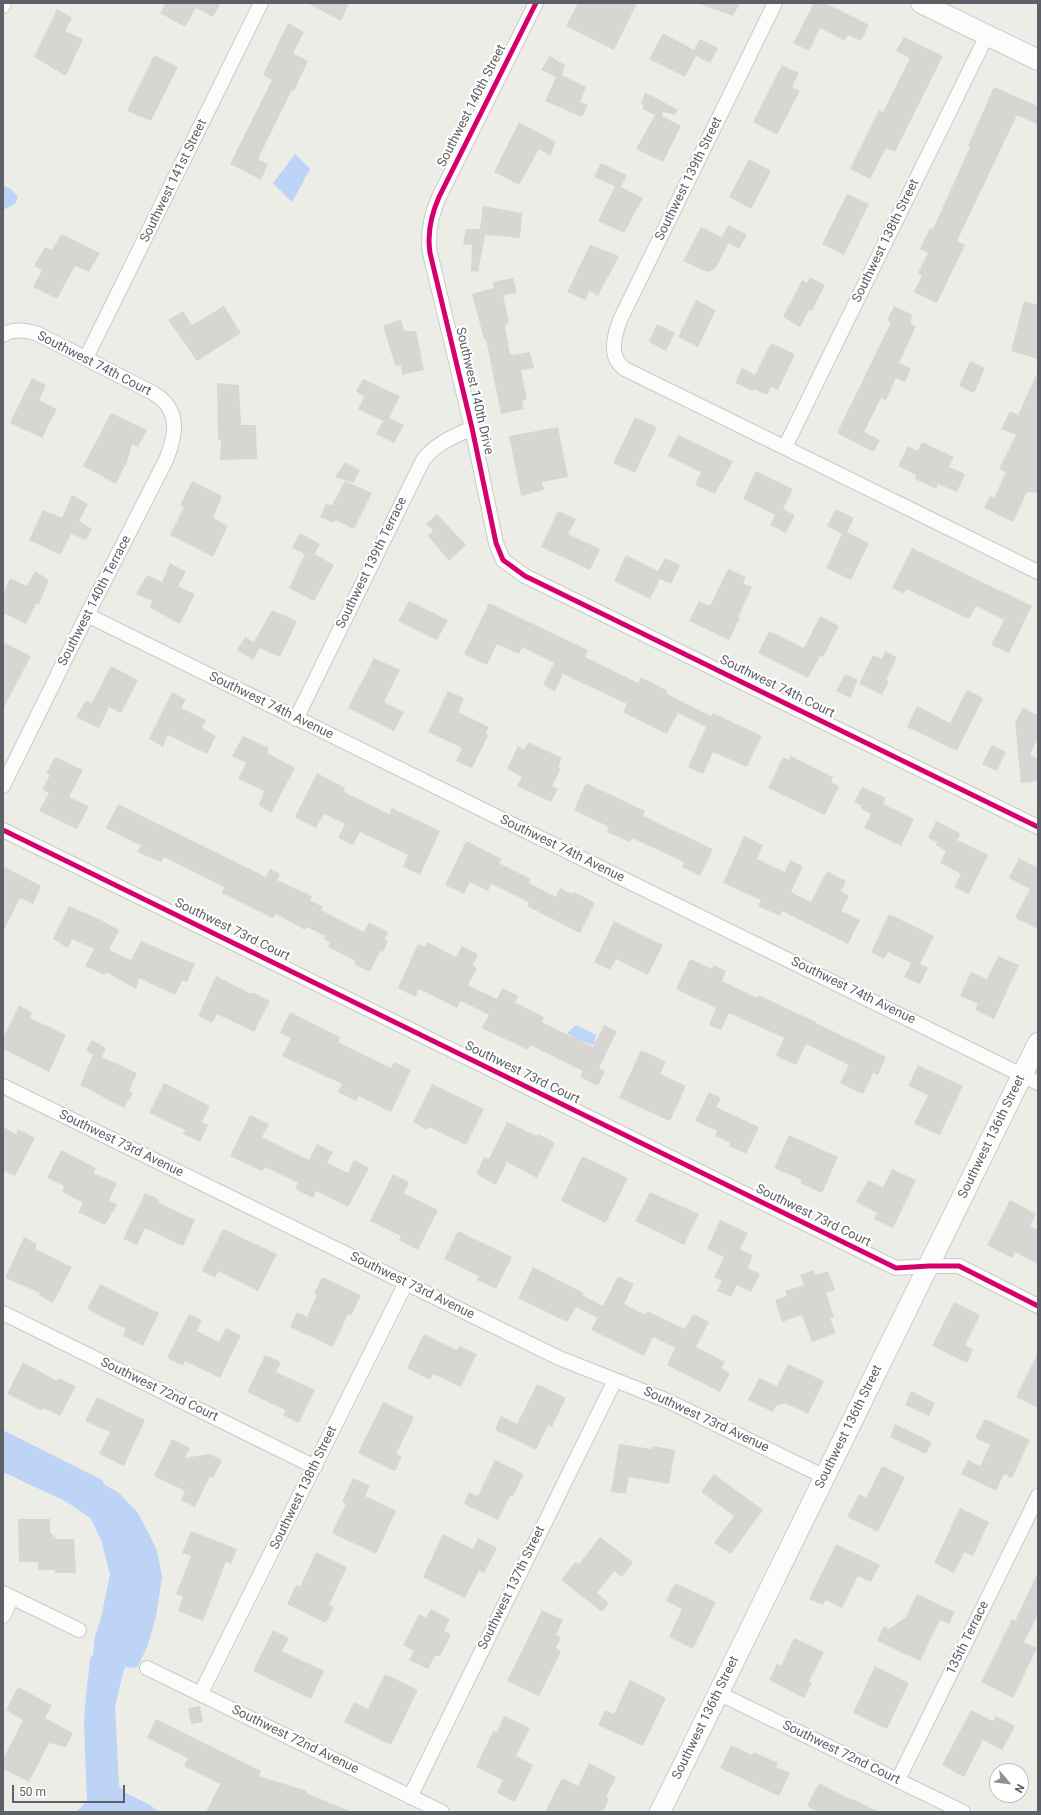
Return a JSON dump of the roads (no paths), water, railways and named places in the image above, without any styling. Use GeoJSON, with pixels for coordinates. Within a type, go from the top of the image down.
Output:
{"type":"FeatureCollection","features":[{"type":"Feature","properties":{"kind":"street","name":"Southwest 141st Street"},"geometry":{"type":"LineString","coordinates":[[86,358],[261,3]]}},
{"type":"Feature","properties":{"kind":"street","name":"Southwest 140th Street"},"geometry":{"type":"LineString","coordinates":[[431,220],[439,197],[536,3]]}},
{"type":"Feature","properties":{"kind":"street","name":"Southwest 139th Street"},"geometry":{"type":"LineString","coordinates":[[775,3],[620,320],[613,344],[615,358],[619,365],[625,369],[785,448]]}},
{"type":"Feature","properties":{"kind":"street"},"geometry":{"type":"LineString","coordinates":[[921,3],[1038,60]]}},
{"type":"Feature","properties":{"kind":"street","name":"Southwest 138th Street"},"geometry":{"type":"LineString","coordinates":[[785,448],[987,35]]}},
{"type":"Feature","properties":{"kind":"street","name":"Southwest 140th Drive"},"geometry":{"type":"LineString","coordinates":[[431,220],[429,243],[430,253],[472,428],[496,543],[500,554],[507,564]]}},
{"type":"Feature","properties":{"kind":"street","name":"Southwest 74th Court"},"geometry":{"type":"LineString","coordinates":[[6,333],[22,330],[31,332],[86,358],[163,399],[169,406],[172,413]]}},
{"type":"Feature","properties":{"kind":"street","name":"Southwest 140th Terrace"},"geometry":{"type":"LineString","coordinates":[[3,786],[87,615],[166,460],[174,433],[172,413]]}},
{"type":"Feature","properties":{"kind":"street","name":"Southwest 139th Terrace"},"geometry":{"type":"LineString","coordinates":[[296,719],[423,460],[444,440],[472,428]]}},
{"type":"Feature","properties":{"kind":"street"},"geometry":{"type":"LineString","coordinates":[[785,448],[1038,572]]}},
{"type":"Feature","properties":{"kind":"street","name":"Southwest 74th Court"},"geometry":{"type":"LineString","coordinates":[[507,564],[525,576],[1038,827]]}},
{"type":"Feature","properties":{"kind":"street","name":"Southwest 74th Avenue"},"geometry":{"type":"LineString","coordinates":[[87,615],[1030,1079]]}},
{"type":"Feature","properties":{"kind":"street","name":"Southwest 73rd Court"},"geometry":{"type":"LineString","coordinates":[[3,830],[896,1268],[959,1266],[1038,1306]]}},
{"type":"Feature","properties":{"kind":"street","name":"Southwest 136th Street"},"geometry":{"type":"LineString","coordinates":[[660,1812],[929,1266],[1030,1079],[1038,1043]]}},
{"type":"Feature","properties":{"kind":"street","name":"Southwest 73rd Avenue"},"geometry":{"type":"LineString","coordinates":[[3,1086],[559,1358],[668,1401],[825,1477]]}},
{"type":"Feature","properties":{"kind":"street","name":"Southwest 138th Street"},"geometry":{"type":"LineString","coordinates":[[202,1694],[406,1283]]}},
{"type":"Feature","properties":{"kind":"street","name":"Southwest 72nd Court"},"geometry":{"type":"LineString","coordinates":[[3,1314],[315,1467]]}},
{"type":"Feature","properties":{"kind":"street","name":"Southwest 137th Street"},"geometry":{"type":"LineString","coordinates":[[410,1797],[615,1380]]}},
{"type":"Feature","properties":{"kind":"street","name":"135th Terrace"},"geometry":{"type":"LineString","coordinates":[[898,1780],[1038,1496]]}},
{"type":"Feature","properties":{"kind":"street"},"geometry":{"type":"LineString","coordinates":[[3,1616],[8,1595],[79,1630]]}},
{"type":"Feature","properties":{"kind":"street","name":"Southwest 72nd Avenue"},"geometry":{"type":"LineString","coordinates":[[147,1668],[442,1812]]}},
{"type":"Feature","properties":{"kind":"street","name":"Southwest 72nd Court"},"geometry":{"type":"LineString","coordinates":[[718,1693],[963,1812]]}},
{"type":"Feature","properties":{"kind":"water"},"geometry":{"type":"Polygon","coordinates":[[[295,154],[310,169],[292,202],[273,183],[295,154]]]}},
{"type":"Feature","properties":{"kind":"water"},"geometry":{"type":"Polygon","coordinates":[[[3,185],[11,189],[18,197],[15,204],[3,210],[3,185]]]}},
{"type":"Feature","properties":{"kind":"water"},"geometry":{"type":"Polygon","coordinates":[[[576,1025],[596,1035],[594,1045],[581,1041],[568,1034],[568,1032],[576,1025]]]}},
{"type":"Feature","properties":{"kind":"water"},"geometry":{"type":"Polygon","coordinates":[[[3,1430],[102,1480],[104,1484],[119,1493],[138,1513],[156,1548],[162,1577],[156,1616],[148,1645],[138,1666],[136,1668],[126,1667],[124,1669],[115,1707],[119,1786],[126,1793],[150,1805],[159,1812],[76,1812],[87,1801],[84,1726],[85,1706],[90,1659],[93,1655],[95,1636],[101,1618],[110,1574],[101,1540],[90,1518],[67,1502],[3,1472],[3,1430]]]}}]}
